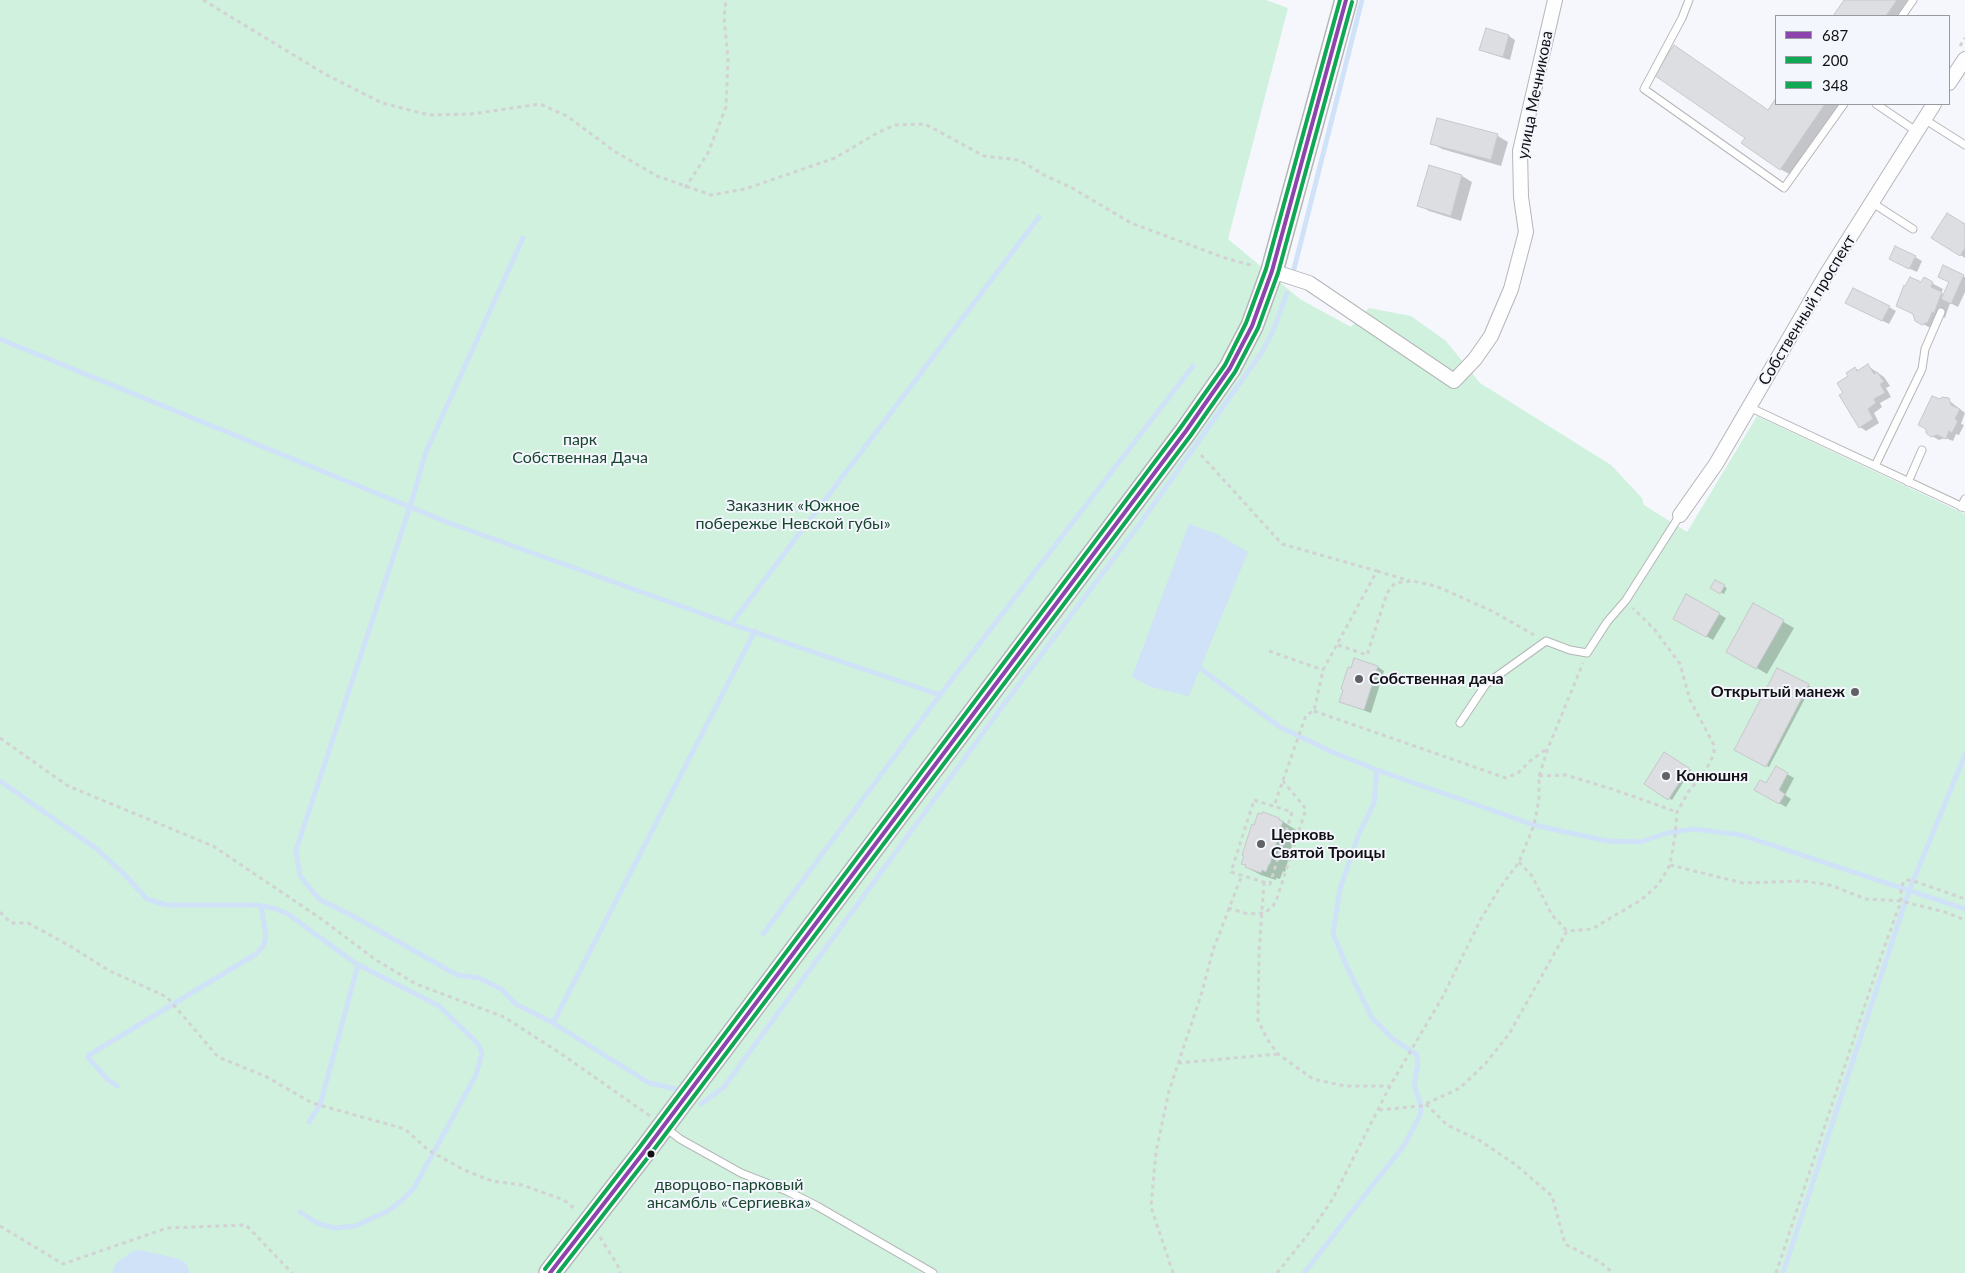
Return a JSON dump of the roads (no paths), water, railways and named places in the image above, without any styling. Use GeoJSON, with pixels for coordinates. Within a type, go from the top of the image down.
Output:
{"type":"FeatureCollection","features":[{"type":"Feature","properties":{"kind":"main road"},"geometry":{"type":"LineString","coordinates":[[550,1273],[663,1126],[1186,431],[1230,368],[1252,326],[1272,271],[1346,0]]}},
{"type":"Feature","properties":{"kind":"street","name":"улица Мечникова"},"geometry":{"type":"LineString","coordinates":[[1272,271],[1309,283],[1454,381],[1475,360],[1491,336],[1511,289],[1526,232],[1521,197],[1520,152],[1555,0]]}},
{"type":"Feature","properties":{"kind":"street"},"geometry":{"type":"LineString","coordinates":[[1950,82],[1965,60]]}},
{"type":"Feature","properties":{"kind":"street","name":"Собственный проспект"},"geometry":{"type":"LineString","coordinates":[[1680,515],[1716,464],[1826,276],[1933,105]]}},
{"type":"Feature","properties":{"kind":"lane"},"geometry":{"type":"LineString","coordinates":[[1689,0],[1682,18],[1644,88],[1784,188],[1843,105]]}},
{"type":"Feature","properties":{"kind":"lane"},"geometry":{"type":"LineString","coordinates":[[1903,15],[1913,0]]}},
{"type":"Feature","properties":{"kind":"lane"},"geometry":{"type":"LineString","coordinates":[[1877,105],[1916,131]]}},
{"type":"Feature","properties":{"kind":"lane"},"geometry":{"type":"LineString","coordinates":[[1924,119],[1965,145]]}},
{"type":"Feature","properties":{"kind":"lane"},"geometry":{"type":"LineString","coordinates":[[1871,202],[1913,229]]}},
{"type":"Feature","properties":{"kind":"lane"},"geometry":{"type":"LineString","coordinates":[[1875,466],[1922,369],[1925,349],[1941,312]]}},
{"type":"Feature","properties":{"kind":"lane"},"geometry":{"type":"LineString","coordinates":[[1749,407],[1963,508],[1965,499]]}},
{"type":"Feature","properties":{"kind":"lane"},"geometry":{"type":"LineString","coordinates":[[1908,482],[1922,450]]}},
{"type":"Feature","properties":{"kind":"lane"},"geometry":{"type":"LineString","coordinates":[[1460,722],[1486,684],[1546,642],[1570,650],[1587,653],[1607,622],[1626,600],[1680,515]]}},
{"type":"Feature","properties":{"kind":"lane"},"geometry":{"type":"LineString","coordinates":[[663,1126],[680,1139],[741,1174],[787,1191],[809,1202],[933,1273]]}},
{"type":"Feature","properties":{"kind":"water"},"geometry":{"type":"Polygon","coordinates":[[[1189,524],[1219,535],[1248,552],[1189,696],[1151,687],[1132,677],[1189,524]]]}},
{"type":"Feature","properties":{"kind":"waterway"},"geometry":{"type":"LineString","coordinates":[[1294,269],[1362,0]]}},
{"type":"Feature","properties":{"kind":"waterway"},"geometry":{"type":"LineString","coordinates":[[731,624],[1039,217]]}},
{"type":"Feature","properties":{"kind":"waterway"},"geometry":{"type":"LineString","coordinates":[[523,238],[426,452],[410,507],[296,850],[300,876],[319,899],[353,916],[457,975],[479,978],[501,989],[516,1004],[553,1023]]}},
{"type":"Feature","properties":{"kind":"waterway"},"geometry":{"type":"LineString","coordinates":[[701,1104],[724,1087],[1002,707],[1139,525],[1262,352],[1273,331],[1287,293]]}},
{"type":"Feature","properties":{"kind":"waterway"},"geometry":{"type":"LineString","coordinates":[[0,339],[449,523],[731,624],[940,695]]}},
{"type":"Feature","properties":{"kind":"waterway"},"geometry":{"type":"LineString","coordinates":[[763,934],[940,695],[1193,366]]}},
{"type":"Feature","properties":{"kind":"waterway"},"geometry":{"type":"LineString","coordinates":[[676,1089],[649,1083],[553,1023],[755,631]]}},
{"type":"Feature","properties":{"kind":"waterway"},"geometry":{"type":"LineString","coordinates":[[1201,669],[1280,727],[1330,751],[1377,770],[1534,825],[1607,841],[1640,842],[1667,833],[1693,829],[1741,835],[1965,909]]}},
{"type":"Feature","properties":{"kind":"waterway"},"geometry":{"type":"LineString","coordinates":[[1783,1273],[1909,891],[1965,755]]}},
{"type":"Feature","properties":{"kind":"waterway"},"geometry":{"type":"LineString","coordinates":[[1304,1273],[1405,1144],[1420,1115],[1421,1106],[1414,1084],[1418,1064],[1417,1055],[1392,1038],[1372,1018],[1346,965],[1333,933],[1340,889],[1358,836],[1374,803],[1377,770]]}},
{"type":"Feature","properties":{"kind":"waterway"},"geometry":{"type":"LineString","coordinates":[[0,781],[97,849],[147,899],[166,905],[256,905],[273,908],[288,914],[355,963],[439,1006],[478,1044],[482,1053],[476,1075],[414,1188],[402,1200],[388,1211],[355,1226],[334,1228],[317,1223],[300,1212]]}},
{"type":"Feature","properties":{"kind":"waterway"},"geometry":{"type":"LineString","coordinates":[[117,1086],[107,1079],[88,1057],[89,1055],[256,954],[264,945],[266,935],[261,906]]}},
{"type":"Feature","properties":{"kind":"waterway"},"geometry":{"type":"LineString","coordinates":[[309,1122],[320,1105],[358,965]]}},
{"type":"Feature","properties":{"kind":"waterway"},"geometry":{"type":"LineString","coordinates":[[128,1273],[139,1265],[174,1273]]}},
{"type":"Feature","properties":{"kind":"place","name":"Собственная дача"},"geometry":{"type":"Point","coordinates":[1359,679]}},
{"type":"Feature","properties":{"kind":"place","name":"Открытый манеж"},"geometry":{"type":"Point","coordinates":[1855,692]}},
{"type":"Feature","properties":{"kind":"place","name":"Конюшня"},"geometry":{"type":"Point","coordinates":[1666,776]}},
{"type":"Feature","properties":{"kind":"place","name":"Церковь Святой Троицы"},"geometry":{"type":"Point","coordinates":[1261,844]}},
{"type":"Feature","properties":{"kind":"park label","name":"парк Собственная Дача"},"geometry":{"type":"Point","coordinates":[580,449]}},
{"type":"Feature","properties":{"kind":"park label","name":"Заказник «Южное побережье Невской губы»"},"geometry":{"type":"Point","coordinates":[793,515]}},
{"type":"Feature","properties":{"kind":"park label","name":"дворцово-парковый ансамбль «Сергиевка»"},"geometry":{"type":"Point","coordinates":[729,1194]}}]}
